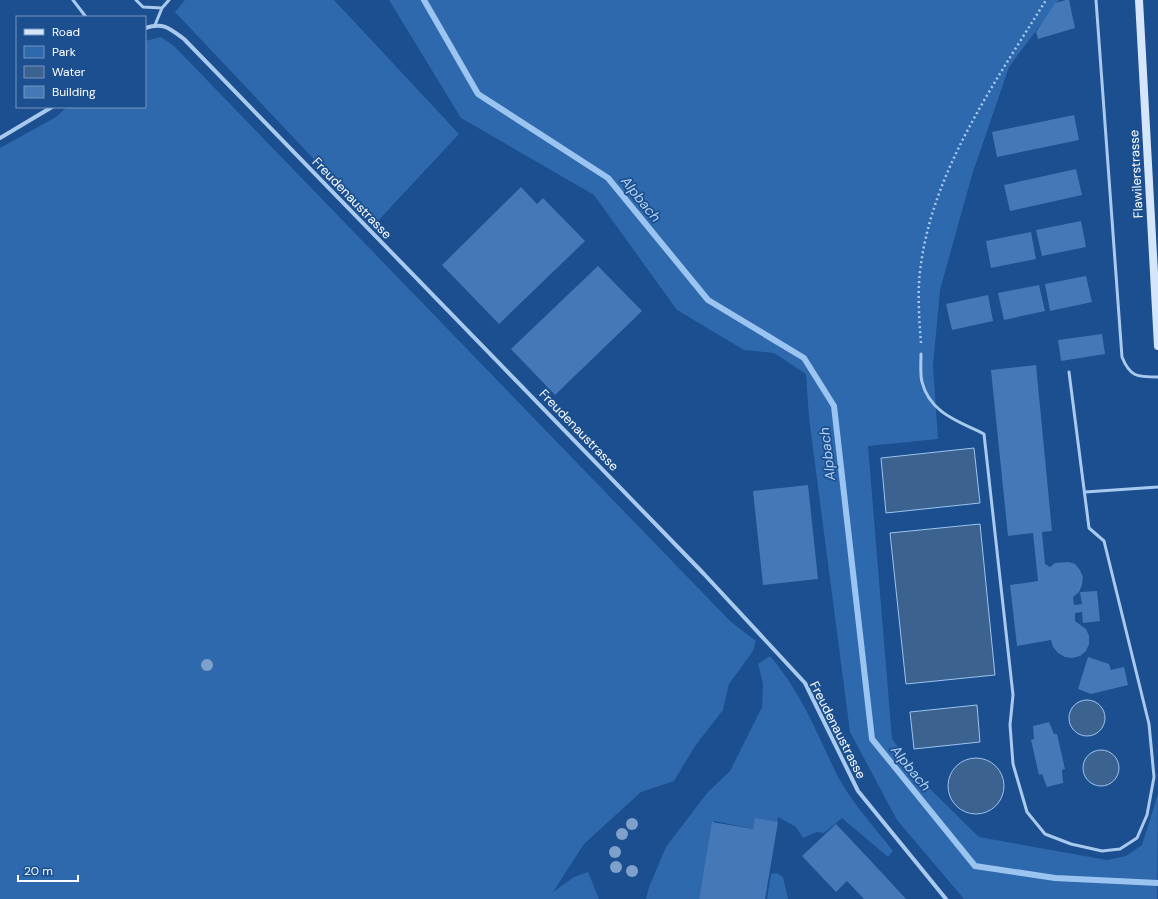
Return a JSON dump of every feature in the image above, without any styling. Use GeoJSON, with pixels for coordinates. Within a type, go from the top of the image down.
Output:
{"type":"FeatureCollection","features":[{"type":"Feature","properties":{"kind":"main road","name":"Flawilerstrasse"},"geometry":{"type":"LineString","coordinates":[[1139,0],[1158,346]]}},
{"type":"Feature","properties":{"kind":"street"},"geometry":{"type":"LineString","coordinates":[[146,28],[155,25]]}},
{"type":"Feature","properties":{"kind":"street","name":"Freudenaustrasse"},"geometry":{"type":"LineString","coordinates":[[155,25],[165,25],[184,39],[699,568],[805,683],[858,791],[946,899]]}},
{"type":"Feature","properties":{"kind":"street"},"geometry":{"type":"LineString","coordinates":[[0,138],[50,108]]}},
{"type":"Feature","properties":{"kind":"lane"},"geometry":{"type":"LineString","coordinates":[[73,0],[85,16]]}},
{"type":"Feature","properties":{"kind":"lane"},"geometry":{"type":"LineString","coordinates":[[136,0],[143,7],[162,8]]}},
{"type":"Feature","properties":{"kind":"lane"},"geometry":{"type":"LineString","coordinates":[[155,25],[162,8],[169,0]]}},
{"type":"Feature","properties":{"kind":"lane"},"geometry":{"type":"LineString","coordinates":[[1096,0],[1122,357],[1127,369],[1134,374],[1145,377],[1158,377]]}},
{"type":"Feature","properties":{"kind":"lane"},"geometry":{"type":"LineString","coordinates":[[921,354],[922,381],[930,402],[948,416],[984,434],[1013,695],[1010,725],[1013,764],[1027,812],[1045,834],[1071,844],[1102,851],[1120,849],[1137,838],[1147,815],[1154,778],[1149,724],[1104,541],[1089,528],[1086,492],[1070,372]]}},
{"type":"Feature","properties":{"kind":"lane"},"geometry":{"type":"LineString","coordinates":[[1086,492],[1158,487]]}},
{"type":"Feature","properties":{"kind":"path"},"geometry":{"type":"LineString","coordinates":[[921,354],[920,265],[935,204],[968,129],[1046,0]]}},
{"type":"Feature","properties":{"kind":"green space"},"geometry":{"type":"Polygon","coordinates":[[[185,0],[334,0],[459,134],[375,224],[175,12],[185,0]]]}},
{"type":"Feature","properties":{"kind":"green space"},"geometry":{"type":"Polygon","coordinates":[[[389,0],[1059,0],[1009,67],[972,175],[940,290],[933,366],[938,439],[868,446],[892,739],[931,790],[979,837],[1107,860],[1126,856],[1142,845],[1158,794],[1157,899],[964,899],[897,820],[850,732],[809,418],[806,374],[774,353],[744,350],[677,310],[594,195],[461,118],[389,0]]]}},
{"type":"Feature","properties":{"kind":"green space"},"geometry":{"type":"Polygon","coordinates":[[[161,37],[174,46],[731,622],[756,641],[753,651],[729,684],[723,710],[695,746],[674,781],[641,792],[584,844],[553,892],[574,877],[588,872],[599,899],[0,899],[0,148],[56,117],[66,108],[146,108],[146,41],[161,37]]]}},
{"type":"Feature","properties":{"kind":"green space"},"geometry":{"type":"Polygon","coordinates":[[[770,656],[800,698],[843,785],[856,805],[893,851],[888,857],[842,818],[824,833],[817,832],[803,838],[796,827],[778,817],[777,823],[754,829],[714,821],[699,899],[646,899],[649,887],[666,847],[707,793],[730,771],[762,707],[763,684],[758,664],[770,656]]]}},
{"type":"Feature","properties":{"kind":"green space"},"geometry":{"type":"Polygon","coordinates":[[[777,873],[783,877],[788,899],[767,899],[771,874],[777,873]]]}},
{"type":"Feature","properties":{"kind":"water"},"geometry":{"type":"Polygon","coordinates":[[[974,448],[980,503],[886,513],[881,458],[974,448]]]}},
{"type":"Feature","properties":{"kind":"water"},"geometry":{"type":"Polygon","coordinates":[[[980,524],[995,675],[906,684],[890,533],[980,524]]]}},
{"type":"Feature","properties":{"kind":"water"},"geometry":{"type":"Polygon","coordinates":[[[1091,700],[1100,705],[1104,711],[1104,725],[1100,731],[1091,736],[1083,736],[1074,731],[1070,725],[1069,714],[1074,705],[1080,701],[1091,700]]]}},
{"type":"Feature","properties":{"kind":"water"},"geometry":{"type":"Polygon","coordinates":[[[977,705],[980,742],[914,749],[910,712],[977,705]]]}},
{"type":"Feature","properties":{"kind":"water"},"geometry":{"type":"Polygon","coordinates":[[[1105,750],[1114,755],[1118,761],[1118,775],[1114,781],[1105,786],[1097,786],[1088,781],[1084,775],[1083,764],[1088,755],[1094,751],[1105,750]]]}},
{"type":"Feature","properties":{"kind":"water"},"geometry":{"type":"Polygon","coordinates":[[[970,758],[982,758],[992,762],[1000,770],[1004,780],[1004,792],[1000,802],[992,810],[982,814],[970,814],[960,810],[952,802],[948,792],[948,780],[952,770],[960,762],[970,758]]]}},
{"type":"Feature","properties":{"kind":"building"},"geometry":{"type":"Polygon","coordinates":[[[1069,0],[1075,28],[1038,39],[1036,32],[1055,3],[1069,0]]]}},
{"type":"Feature","properties":{"kind":"building"},"geometry":{"type":"Polygon","coordinates":[[[1074,115],[1079,140],[997,157],[992,132],[1074,115]]]}},
{"type":"Feature","properties":{"kind":"building"},"geometry":{"type":"Polygon","coordinates":[[[1076,169],[1082,195],[1010,211],[1004,185],[1076,169]]]}},
{"type":"Feature","properties":{"kind":"building"},"geometry":{"type":"Polygon","coordinates":[[[521,187],[537,204],[543,198],[585,241],[499,324],[442,265],[521,187]]]}},
{"type":"Feature","properties":{"kind":"building"},"geometry":{"type":"Polygon","coordinates":[[[1081,221],[1086,247],[1042,256],[1036,230],[1081,221]]]}},
{"type":"Feature","properties":{"kind":"building"},"geometry":{"type":"Polygon","coordinates":[[[1031,232],[1036,259],[991,268],[986,241],[1031,232]]]}},
{"type":"Feature","properties":{"kind":"building"},"geometry":{"type":"Polygon","coordinates":[[[598,266],[642,311],[555,395],[511,349],[598,266]]]}},
{"type":"Feature","properties":{"kind":"building"},"geometry":{"type":"Polygon","coordinates":[[[1086,276],[1092,302],[1050,311],[1045,284],[1086,276]]]}},
{"type":"Feature","properties":{"kind":"building"},"geometry":{"type":"Polygon","coordinates":[[[1039,285],[1045,311],[1004,320],[998,293],[1039,285]]]}},
{"type":"Feature","properties":{"kind":"building"},"geometry":{"type":"Polygon","coordinates":[[[988,295],[993,321],[952,330],[946,304],[988,295]]]}},
{"type":"Feature","properties":{"kind":"building"},"geometry":{"type":"Polygon","coordinates":[[[1102,334],[1105,354],[1061,361],[1058,340],[1102,334]]]}},
{"type":"Feature","properties":{"kind":"building"},"geometry":{"type":"Polygon","coordinates":[[[1036,365],[1052,531],[1042,532],[1045,564],[1050,567],[1055,563],[1069,562],[1075,564],[1080,570],[1083,577],[1082,585],[1079,592],[1073,597],[1074,605],[1082,604],[1080,592],[1097,591],[1100,621],[1083,623],[1082,612],[1075,613],[1075,621],[1086,629],[1089,636],[1089,644],[1086,651],[1080,656],[1072,658],[1065,657],[1058,653],[1053,647],[1051,640],[1017,646],[1010,585],[1038,581],[1033,533],[1008,536],[991,370],[1036,365]]]}},
{"type":"Feature","properties":{"kind":"building"},"geometry":{"type":"Polygon","coordinates":[[[808,485],[818,579],[763,585],[753,491],[808,485]]]}},
{"type":"Feature","properties":{"kind":"building"},"geometry":{"type":"Polygon","coordinates":[[[1088,657],[1109,664],[1111,670],[1124,667],[1128,685],[1091,694],[1078,689],[1088,657]]]}},
{"type":"Feature","properties":{"kind":"building"},"geometry":{"type":"Polygon","coordinates":[[[1049,722],[1054,734],[1057,734],[1065,769],[1062,770],[1063,783],[1047,787],[1042,774],[1039,775],[1031,740],[1034,739],[1033,726],[1049,722]]]}},
{"type":"Feature","properties":{"kind":"building"},"geometry":{"type":"Polygon","coordinates":[[[755,818],[778,822],[765,899],[699,899],[712,822],[753,829],[755,818]]]}},
{"type":"Feature","properties":{"kind":"building"},"geometry":{"type":"Polygon","coordinates":[[[836,824],[906,899],[864,899],[847,881],[836,892],[802,856],[836,824]]]}},
{"type":"Feature","properties":{"kind":"waterway","name":"Alpbach"},"geometry":{"type":"LineString","coordinates":[[424,0],[478,94],[608,178],[708,300],[804,358],[834,406],[872,739],[975,866],[1055,878],[1158,883]]}}]}
